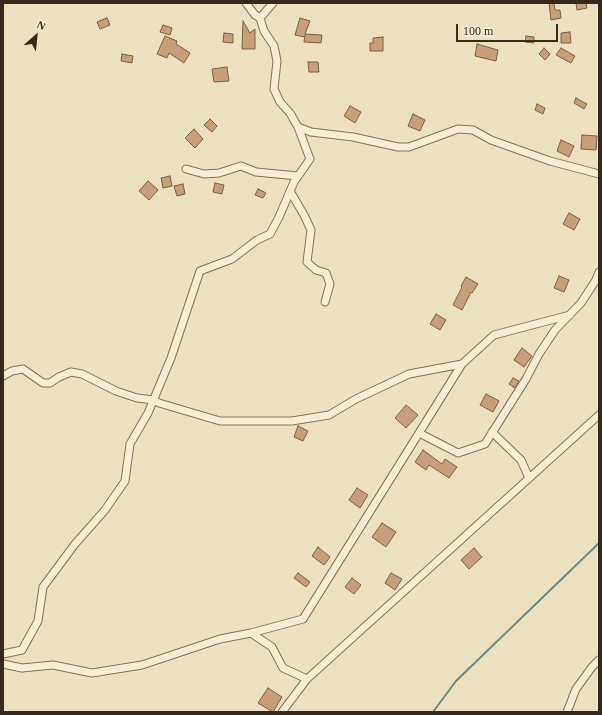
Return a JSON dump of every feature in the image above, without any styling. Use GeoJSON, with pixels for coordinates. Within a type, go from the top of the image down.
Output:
{"type":"FeatureCollection","features":[{"type":"Feature","properties":{"kind":"street"},"geometry":{"type":"LineString","coordinates":[[3,654],[22,650],[38,622],[42,588],[75,544],[105,510],[125,481],[130,444],[148,413],[171,358],[200,271],[232,259],[257,240],[270,234],[298,176],[310,159],[298,127],[290,113],[280,102],[274,89],[277,76],[277,61],[274,46],[264,31],[260,18],[255,15],[246,3]]}},
{"type":"Feature","properties":{"kind":"street"},"geometry":{"type":"LineString","coordinates":[[260,18],[273,3]]}},
{"type":"Feature","properties":{"kind":"street"},"geometry":{"type":"LineString","coordinates":[[298,127],[311,132],[353,137],[409,147],[458,129],[473,130],[491,140],[550,161],[599,174]]}},
{"type":"Feature","properties":{"kind":"street"},"geometry":{"type":"LineString","coordinates":[[186,169],[204,174],[219,173],[241,166],[256,172],[298,176]]}},
{"type":"Feature","properties":{"kind":"street"},"geometry":{"type":"LineString","coordinates":[[290,191],[311,230],[308,262],[316,270],[326,273],[330,284],[325,302]]}},
{"type":"Feature","properties":{"kind":"street"},"geometry":{"type":"LineString","coordinates":[[419,433],[458,453],[485,444],[526,379],[539,354],[555,330],[581,303],[596,280],[599,272]]}},
{"type":"Feature","properties":{"kind":"street"},"geometry":{"type":"LineString","coordinates":[[3,664],[22,668],[53,665],[92,673],[142,665],[220,639],[251,633],[303,619],[462,364],[494,335],[570,315]]}},
{"type":"Feature","properties":{"kind":"street"},"geometry":{"type":"LineString","coordinates":[[3,376],[12,371],[23,369],[43,383],[50,383],[71,372],[82,374],[116,391],[137,398],[154,400],[159,403],[220,421],[292,421],[329,415],[409,374],[462,364]]}},
{"type":"Feature","properties":{"kind":"street"},"geometry":{"type":"LineString","coordinates":[[282,712],[307,679],[599,415]]}},
{"type":"Feature","properties":{"kind":"street"},"geometry":{"type":"LineString","coordinates":[[492,432],[521,460],[529,478]]}},
{"type":"Feature","properties":{"kind":"street"},"geometry":{"type":"LineString","coordinates":[[251,633],[272,646],[283,668],[307,679]]}},
{"type":"Feature","properties":{"kind":"street"},"geometry":{"type":"LineString","coordinates":[[567,712],[576,689],[599,660]]}},
{"type":"Feature","properties":{"kind":"building"},"geometry":{"type":"Polygon","coordinates":[[[549,3],[554,3],[555,10],[560,10],[561,18],[551,20],[549,3]]]}},
{"type":"Feature","properties":{"kind":"building"},"geometry":{"type":"Polygon","coordinates":[[[576,3],[586,3],[587,8],[577,10],[576,3]]]}},
{"type":"Feature","properties":{"kind":"building"},"geometry":{"type":"Polygon","coordinates":[[[107,18],[110,25],[100,29],[97,22],[107,18]]]}},
{"type":"Feature","properties":{"kind":"building"},"geometry":{"type":"Polygon","coordinates":[[[300,18],[310,21],[305,34],[322,35],[321,43],[304,42],[305,35],[304,37],[295,35],[300,18]]]}},
{"type":"Feature","properties":{"kind":"building"},"geometry":{"type":"Polygon","coordinates":[[[243,21],[250,33],[255,29],[255,49],[242,49],[243,21]]]}},
{"type":"Feature","properties":{"kind":"building"},"geometry":{"type":"Polygon","coordinates":[[[163,25],[172,28],[170,35],[160,32],[163,25]]]}},
{"type":"Feature","properties":{"kind":"building"},"geometry":{"type":"Polygon","coordinates":[[[570,32],[571,43],[561,43],[561,33],[570,32]]]}},
{"type":"Feature","properties":{"kind":"building"},"geometry":{"type":"Polygon","coordinates":[[[224,33],[233,34],[233,43],[223,42],[224,33]]]}},
{"type":"Feature","properties":{"kind":"building"},"geometry":{"type":"Polygon","coordinates":[[[165,36],[177,41],[176,44],[190,53],[184,63],[169,53],[167,58],[157,54],[165,36]]]}},
{"type":"Feature","properties":{"kind":"building"},"geometry":{"type":"Polygon","coordinates":[[[526,36],[534,37],[534,43],[525,42],[526,36]]]}},
{"type":"Feature","properties":{"kind":"building"},"geometry":{"type":"Polygon","coordinates":[[[383,37],[383,51],[370,51],[370,43],[373,43],[373,38],[383,37]]]}},
{"type":"Feature","properties":{"kind":"building"},"geometry":{"type":"Polygon","coordinates":[[[477,44],[498,50],[496,61],[475,56],[477,44]]]}},
{"type":"Feature","properties":{"kind":"building"},"geometry":{"type":"Polygon","coordinates":[[[544,48],[550,54],[545,60],[539,54],[544,48]]]}},
{"type":"Feature","properties":{"kind":"building"},"geometry":{"type":"Polygon","coordinates":[[[561,48],[575,56],[571,63],[556,55],[561,48]]]}},
{"type":"Feature","properties":{"kind":"building"},"geometry":{"type":"Polygon","coordinates":[[[122,54],[133,56],[132,63],[121,61],[122,54]]]}},
{"type":"Feature","properties":{"kind":"building"},"geometry":{"type":"Polygon","coordinates":[[[308,62],[318,62],[319,72],[309,72],[308,62]]]}},
{"type":"Feature","properties":{"kind":"building"},"geometry":{"type":"Polygon","coordinates":[[[227,67],[229,81],[214,82],[212,69],[227,67]]]}},
{"type":"Feature","properties":{"kind":"building"},"geometry":{"type":"Polygon","coordinates":[[[576,98],[587,104],[584,109],[574,103],[576,98]]]}},
{"type":"Feature","properties":{"kind":"building"},"geometry":{"type":"Polygon","coordinates":[[[537,104],[545,108],[543,114],[535,110],[537,104]]]}},
{"type":"Feature","properties":{"kind":"building"},"geometry":{"type":"Polygon","coordinates":[[[350,106],[361,112],[355,123],[344,116],[350,106]]]}},
{"type":"Feature","properties":{"kind":"building"},"geometry":{"type":"Polygon","coordinates":[[[413,114],[425,120],[420,131],[408,126],[413,114]]]}},
{"type":"Feature","properties":{"kind":"building"},"geometry":{"type":"Polygon","coordinates":[[[210,119],[217,126],[212,132],[204,125],[210,119]]]}},
{"type":"Feature","properties":{"kind":"building"},"geometry":{"type":"Polygon","coordinates":[[[194,129],[203,139],[195,148],[185,138],[194,129]]]}},
{"type":"Feature","properties":{"kind":"building"},"geometry":{"type":"Polygon","coordinates":[[[582,135],[597,136],[596,150],[581,149],[582,135]]]}},
{"type":"Feature","properties":{"kind":"building"},"geometry":{"type":"Polygon","coordinates":[[[561,140],[574,146],[569,157],[557,151],[561,140]]]}},
{"type":"Feature","properties":{"kind":"building"},"geometry":{"type":"Polygon","coordinates":[[[170,176],[172,186],[163,188],[161,178],[170,176]]]}},
{"type":"Feature","properties":{"kind":"building"},"geometry":{"type":"Polygon","coordinates":[[[148,181],[158,190],[149,200],[139,191],[148,181]]]}},
{"type":"Feature","properties":{"kind":"building"},"geometry":{"type":"Polygon","coordinates":[[[215,183],[224,185],[222,194],[213,192],[215,183]]]}},
{"type":"Feature","properties":{"kind":"building"},"geometry":{"type":"Polygon","coordinates":[[[183,184],[185,194],[177,196],[174,186],[183,184]]]}},
{"type":"Feature","properties":{"kind":"building"},"geometry":{"type":"Polygon","coordinates":[[[258,189],[266,193],[263,198],[255,195],[258,189]]]}},
{"type":"Feature","properties":{"kind":"building"},"geometry":{"type":"Polygon","coordinates":[[[569,213],[580,219],[574,230],[563,224],[569,213]]]}},
{"type":"Feature","properties":{"kind":"building"},"geometry":{"type":"Polygon","coordinates":[[[559,276],[569,280],[564,292],[554,288],[559,276]]]}},
{"type":"Feature","properties":{"kind":"building"},"geometry":{"type":"Polygon","coordinates":[[[466,277],[478,284],[472,293],[471,292],[462,310],[453,305],[466,277]]]}},
{"type":"Feature","properties":{"kind":"building"},"geometry":{"type":"Polygon","coordinates":[[[436,314],[446,320],[440,330],[430,324],[436,314]]]}},
{"type":"Feature","properties":{"kind":"building"},"geometry":{"type":"Polygon","coordinates":[[[522,348],[532,356],[524,367],[514,360],[522,348]]]}},
{"type":"Feature","properties":{"kind":"building"},"geometry":{"type":"Polygon","coordinates":[[[513,378],[519,381],[515,388],[509,384],[513,378]]]}},
{"type":"Feature","properties":{"kind":"building"},"geometry":{"type":"Polygon","coordinates":[[[486,394],[499,401],[493,412],[480,405],[486,394]]]}},
{"type":"Feature","properties":{"kind":"building"},"geometry":{"type":"Polygon","coordinates":[[[406,405],[418,415],[406,428],[395,418],[406,405]]]}},
{"type":"Feature","properties":{"kind":"building"},"geometry":{"type":"Polygon","coordinates":[[[298,426],[308,431],[303,441],[294,437],[298,426]]]}},
{"type":"Feature","properties":{"kind":"building"},"geometry":{"type":"Polygon","coordinates":[[[423,450],[442,464],[445,459],[457,467],[449,478],[429,465],[426,470],[415,462],[423,450]]]}},
{"type":"Feature","properties":{"kind":"building"},"geometry":{"type":"Polygon","coordinates":[[[357,488],[368,495],[360,508],[349,500],[357,488]]]}},
{"type":"Feature","properties":{"kind":"building"},"geometry":{"type":"Polygon","coordinates":[[[382,523],[396,532],[386,547],[372,537],[382,523]]]}},
{"type":"Feature","properties":{"kind":"building"},"geometry":{"type":"Polygon","coordinates":[[[318,547],[330,557],[324,565],[312,556],[318,547]]]}},
{"type":"Feature","properties":{"kind":"building"},"geometry":{"type":"Polygon","coordinates":[[[474,548],[482,557],[469,569],[461,560],[474,548]]]}},
{"type":"Feature","properties":{"kind":"building"},"geometry":{"type":"Polygon","coordinates":[[[298,573],[310,582],[306,587],[294,578],[298,573]]]}},
{"type":"Feature","properties":{"kind":"building"},"geometry":{"type":"Polygon","coordinates":[[[391,573],[402,579],[395,590],[385,583],[391,573]]]}},
{"type":"Feature","properties":{"kind":"building"},"geometry":{"type":"Polygon","coordinates":[[[352,578],[361,585],[354,594],[345,587],[352,578]]]}},
{"type":"Feature","properties":{"kind":"building"},"geometry":{"type":"Polygon","coordinates":[[[268,688],[282,697],[273,712],[258,703],[268,688]]]}},
{"type":"Feature","properties":{"kind":"waterway"},"geometry":{"type":"LineString","coordinates":[[433,712],[456,681],[599,543]]}}]}
